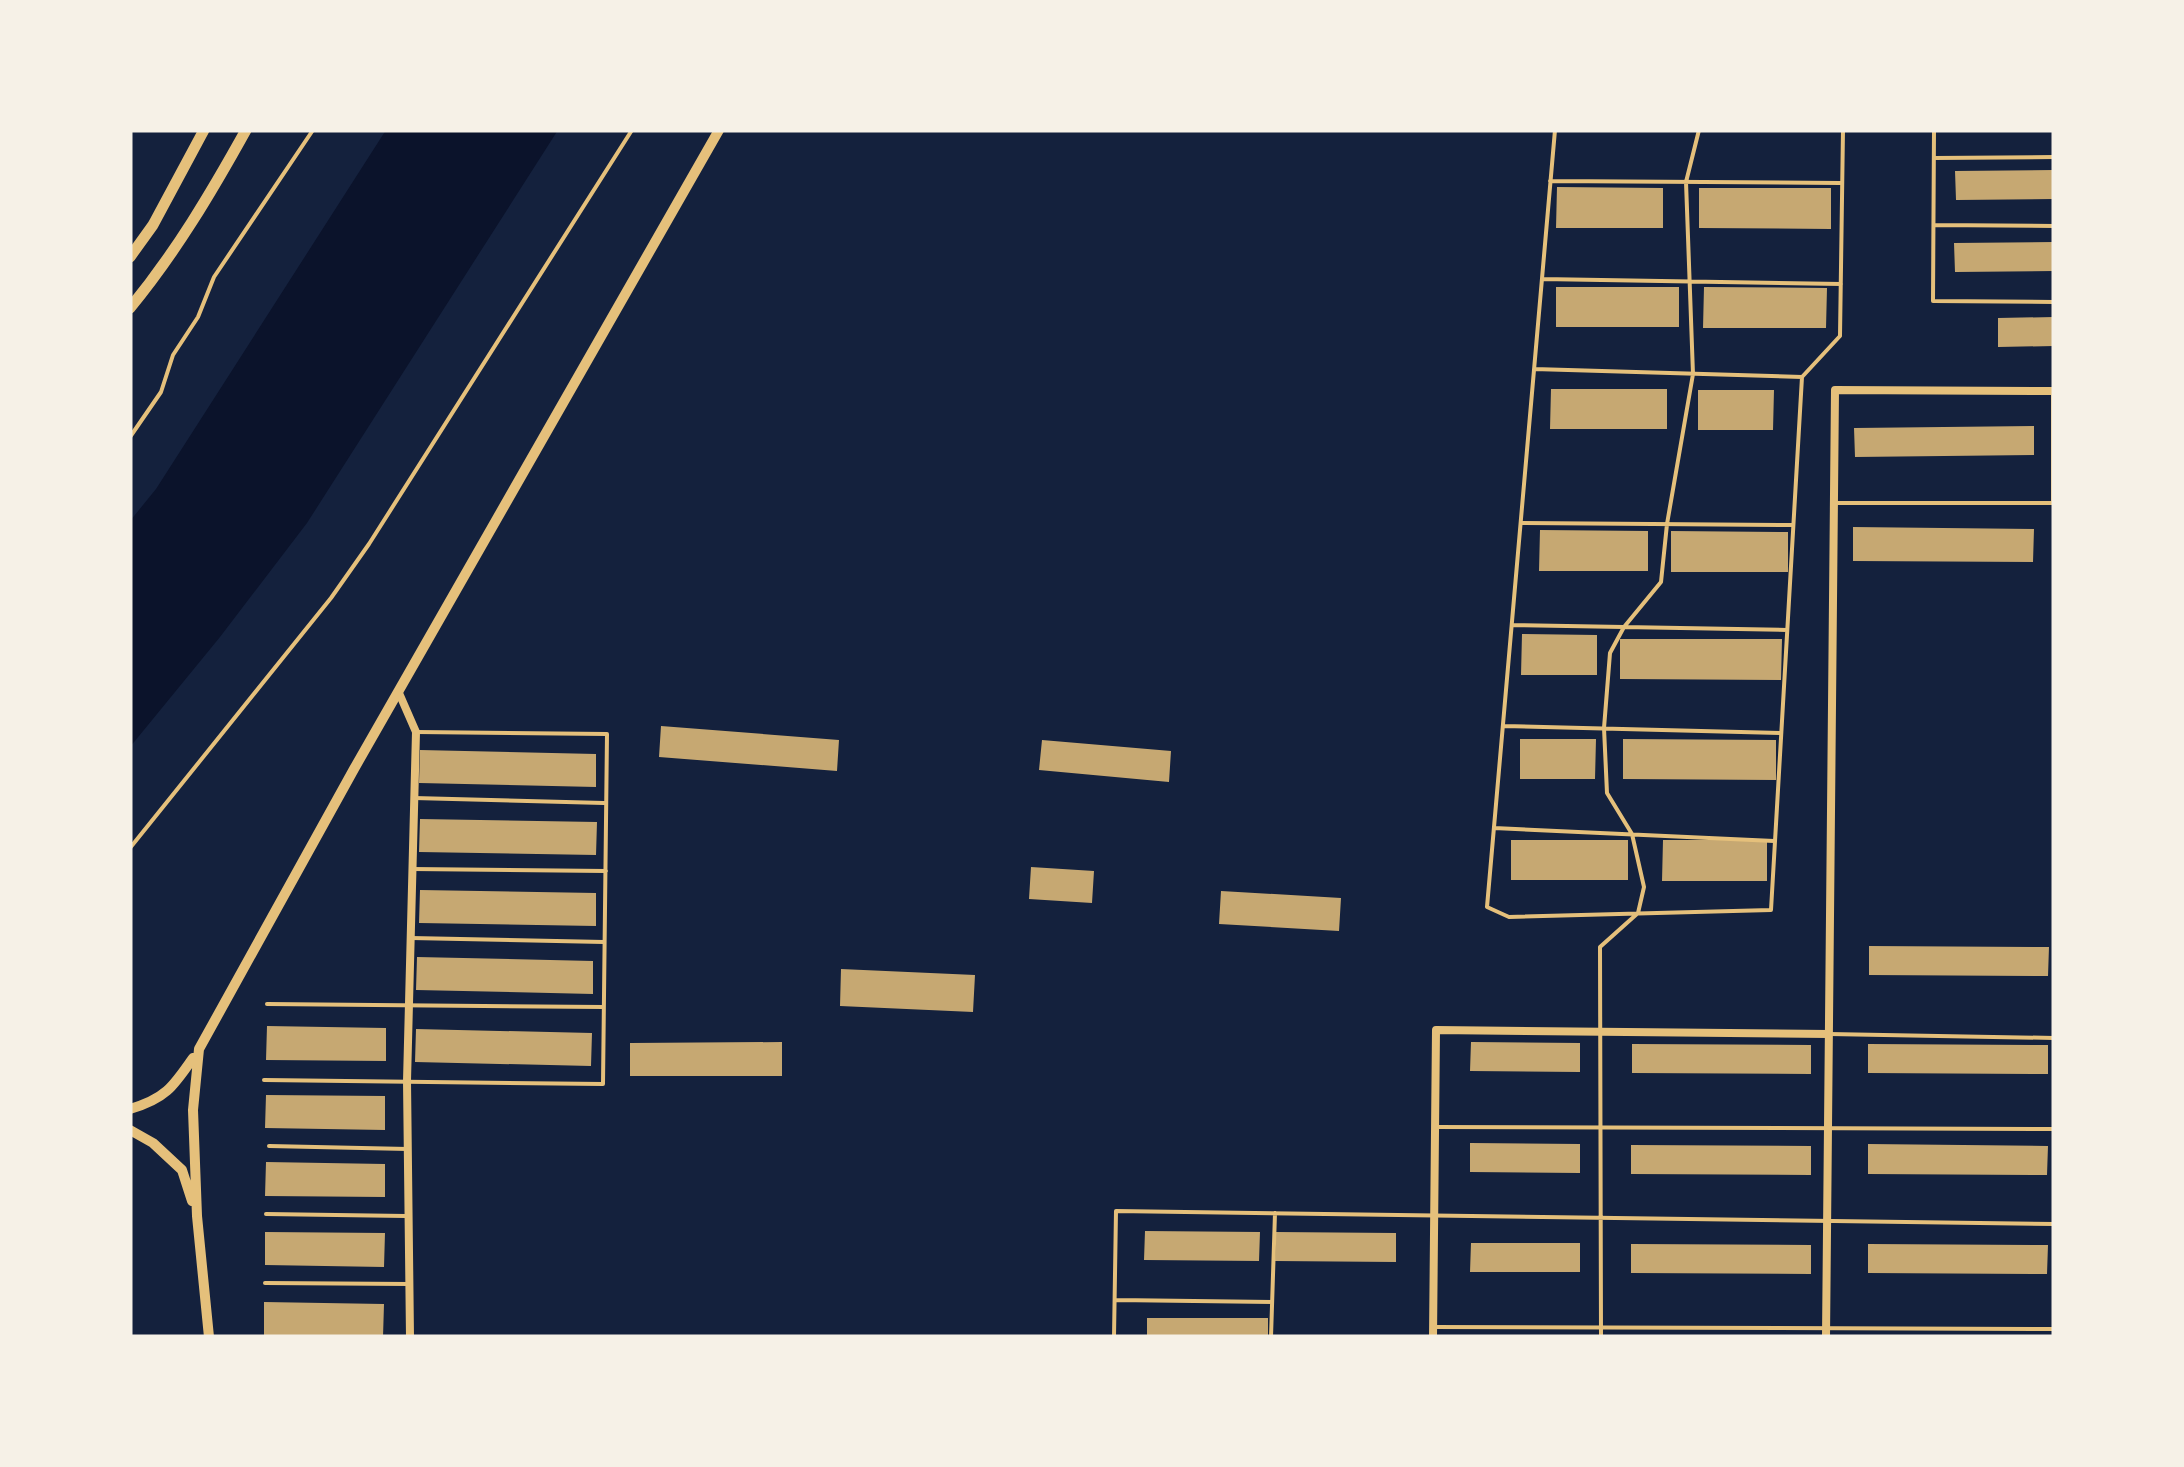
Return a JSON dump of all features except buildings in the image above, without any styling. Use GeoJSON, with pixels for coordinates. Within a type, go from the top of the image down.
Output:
{"type":"FeatureCollection","features":[{"type":"Feature","properties":{"kind":"main road"},"geometry":{"type":"LineString","coordinates":[[130,257],[153,226],[204,130]]}},
{"type":"Feature","properties":{"kind":"main road"},"geometry":{"type":"LineString","coordinates":[[130,308],[204,206],[246,130]]}},
{"type":"Feature","properties":{"kind":"street"},"geometry":{"type":"LineString","coordinates":[[130,1109],[156,1102],[174,1086],[199,1048],[719,130]]}},
{"type":"Feature","properties":{"kind":"street"},"geometry":{"type":"LineString","coordinates":[[1826,1332],[1835,390],[2054,391]]}},
{"type":"Feature","properties":{"kind":"street"},"geometry":{"type":"LineString","coordinates":[[400,693],[416,732],[407,1081],[410,1337]]}},
{"type":"Feature","properties":{"kind":"street"},"geometry":{"type":"LineString","coordinates":[[1433,1332],[1436,1030],[1829,1034]]}},
{"type":"Feature","properties":{"kind":"street"},"geometry":{"type":"LineString","coordinates":[[199,1048],[193,1110],[197,1216],[209,1337]]}},
{"type":"Feature","properties":{"kind":"street"},"geometry":{"type":"LineString","coordinates":[[130,1130],[153,1143],[182,1170],[197,1216]]}},
{"type":"Feature","properties":{"kind":"lane"},"geometry":{"type":"LineString","coordinates":[[1555,130],[1487,907],[1509,917],[1771,910],[1802,377],[1840,336],[1843,130]]}},
{"type":"Feature","properties":{"kind":"lane"},"geometry":{"type":"LineString","coordinates":[[1601,1337],[1600,946],[1638,914],[1644,887],[1632,834],[1606,794],[1604,728],[1610,653],[1624,627],[1661,582],[1693,374],[1686,182],[1700,130]]}},
{"type":"Feature","properties":{"kind":"lane"},"geometry":{"type":"LineString","coordinates":[[1934,130],[1933,300],[2054,302]]}},
{"type":"Feature","properties":{"kind":"lane"},"geometry":{"type":"LineString","coordinates":[[1934,158],[2054,157]]}},
{"type":"Feature","properties":{"kind":"lane"},"geometry":{"type":"LineString","coordinates":[[1550,182],[1842,183]]}},
{"type":"Feature","properties":{"kind":"lane"},"geometry":{"type":"LineString","coordinates":[[1934,225],[2054,226]]}},
{"type":"Feature","properties":{"kind":"lane"},"geometry":{"type":"LineString","coordinates":[[1542,279],[1841,284]]}},
{"type":"Feature","properties":{"kind":"lane"},"geometry":{"type":"LineString","coordinates":[[1534,369],[1802,377]]}},
{"type":"Feature","properties":{"kind":"lane"},"geometry":{"type":"LineString","coordinates":[[1834,503],[2053,504],[2054,391]]}},
{"type":"Feature","properties":{"kind":"lane"},"geometry":{"type":"LineString","coordinates":[[1520,523],[1794,525]]}},
{"type":"Feature","properties":{"kind":"lane"},"geometry":{"type":"LineString","coordinates":[[1512,625],[1787,630]]}},
{"type":"Feature","properties":{"kind":"lane"},"geometry":{"type":"LineString","coordinates":[[1503,726],[1781,733]]}},
{"type":"Feature","properties":{"kind":"lane"},"geometry":{"type":"LineString","coordinates":[[264,1080],[602,1084],[607,734],[416,732]]}},
{"type":"Feature","properties":{"kind":"lane"},"geometry":{"type":"LineString","coordinates":[[414,798],[606,802]]}},
{"type":"Feature","properties":{"kind":"lane"},"geometry":{"type":"LineString","coordinates":[[1494,828],[1775,841]]}},
{"type":"Feature","properties":{"kind":"lane"},"geometry":{"type":"LineString","coordinates":[[412,869],[606,871]]}},
{"type":"Feature","properties":{"kind":"lane"},"geometry":{"type":"LineString","coordinates":[[411,938],[604,942]]}},
{"type":"Feature","properties":{"kind":"lane"},"geometry":{"type":"LineString","coordinates":[[268,1004],[604,1007]]}},
{"type":"Feature","properties":{"kind":"lane"},"geometry":{"type":"LineString","coordinates":[[1829,1034],[2054,1038]]}},
{"type":"Feature","properties":{"kind":"lane"},"geometry":{"type":"LineString","coordinates":[[1435,1128],[2054,1129]]}},
{"type":"Feature","properties":{"kind":"lane"},"geometry":{"type":"LineString","coordinates":[[269,1146],[408,1149]]}},
{"type":"Feature","properties":{"kind":"lane"},"geometry":{"type":"LineString","coordinates":[[1114,1337],[1116,1211],[2054,1224]]}},
{"type":"Feature","properties":{"kind":"lane"},"geometry":{"type":"LineString","coordinates":[[1270,1337],[1274,1213]]}},
{"type":"Feature","properties":{"kind":"lane"},"geometry":{"type":"LineString","coordinates":[[266,1214],[408,1216]]}},
{"type":"Feature","properties":{"kind":"lane"},"geometry":{"type":"LineString","coordinates":[[265,1282],[409,1284]]}},
{"type":"Feature","properties":{"kind":"lane"},"geometry":{"type":"LineString","coordinates":[[1114,1300],[1272,1302]]}},
{"type":"Feature","properties":{"kind":"lane"},"geometry":{"type":"LineString","coordinates":[[1433,1332],[1601,1327],[1826,1332],[2054,1329]]}},
{"type":"Feature","properties":{"kind":"path"},"geometry":{"type":"LineString","coordinates":[[130,438],[161,392],[173,355],[198,317],[214,277],[314,130]]}},
{"type":"Feature","properties":{"kind":"path"},"geometry":{"type":"LineString","coordinates":[[130,848],[360,558],[632,130]]}},
{"type":"Feature","properties":{"kind":"water"},"geometry":{"type":"Polygon","coordinates":[[[386,130],[558,130],[307,523],[130,747],[130,521],[156,489],[386,130]]]}}]}
